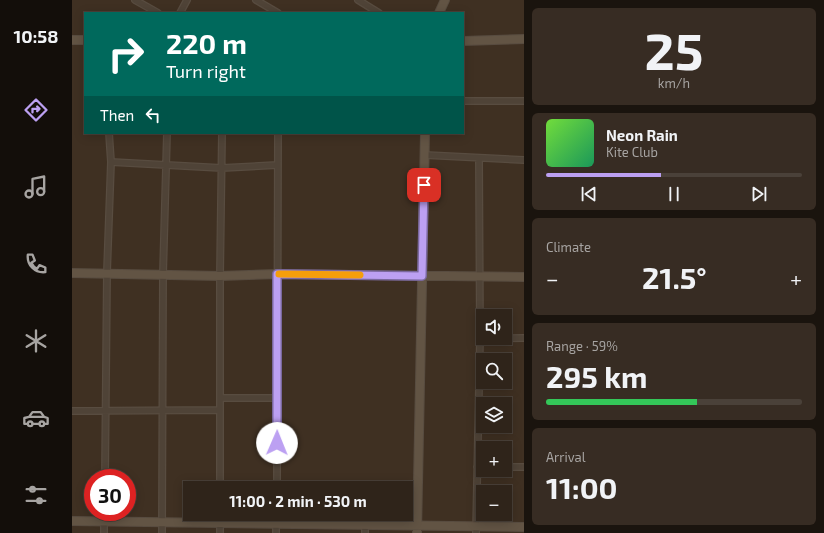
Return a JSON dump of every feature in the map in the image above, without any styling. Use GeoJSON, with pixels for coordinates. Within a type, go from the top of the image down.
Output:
{"type":"FeatureCollection","features":[{"type":"Feature","properties":{"kind":"street"},"geometry":{"type":"LineString","coordinates":[[135,0],[156,12]]}},
{"type":"Feature","properties":{"kind":"street"},"geometry":{"type":"LineString","coordinates":[[180,12],[186,0]]}},
{"type":"Feature","properties":{"kind":"street"},"geometry":{"type":"LineString","coordinates":[[256,0],[276,12]]}},
{"type":"Feature","properties":{"kind":"street"},"geometry":{"type":"LineString","coordinates":[[358,0],[377,12]]}},
{"type":"Feature","properties":{"kind":"street"},"geometry":{"type":"LineString","coordinates":[[439,12],[445,0]]}},
{"type":"Feature","properties":{"kind":"street"},"geometry":{"type":"LineString","coordinates":[[72,40],[84,40]]}},
{"type":"Feature","properties":{"kind":"street"},"geometry":{"type":"LineString","coordinates":[[464,41],[524,40]]}},
{"type":"Feature","properties":{"kind":"street"},"geometry":{"type":"LineString","coordinates":[[464,101],[524,102]]}},
{"type":"Feature","properties":{"kind":"street"},"geometry":{"type":"LineString","coordinates":[[105,469],[107,272],[111,162],[109,134]]}},
{"type":"Feature","properties":{"kind":"street"},"geometry":{"type":"LineString","coordinates":[[162,533],[163,274],[167,134]]}},
{"type":"Feature","properties":{"kind":"street"},"geometry":{"type":"LineString","coordinates":[[220,481],[222,134]]}},
{"type":"Feature","properties":{"kind":"street"},"geometry":{"type":"LineString","coordinates":[[277,481],[278,134]]}},
{"type":"Feature","properties":{"kind":"street"},"geometry":{"type":"LineString","coordinates":[[417,529],[425,134]]}},
{"type":"Feature","properties":{"kind":"street"},"geometry":{"type":"LineString","coordinates":[[424,155],[524,160]]}},
{"type":"Feature","properties":{"kind":"street"},"geometry":{"type":"LineString","coordinates":[[479,158],[480,309]]}},
{"type":"Feature","properties":{"kind":"street"},"geometry":{"type":"LineString","coordinates":[[111,162],[222,168],[277,165]]}},
{"type":"Feature","properties":{"kind":"street"},"geometry":{"type":"LineString","coordinates":[[72,272],[220,276],[277,274],[524,277]]}},
{"type":"Feature","properties":{"kind":"street"},"geometry":{"type":"LineString","coordinates":[[512,338],[524,338]]}},
{"type":"Feature","properties":{"kind":"street"},"geometry":{"type":"LineString","coordinates":[[480,345],[480,441]]}},
{"type":"Feature","properties":{"kind":"street"},"geometry":{"type":"LineString","coordinates":[[220,398],[278,398]]}},
{"type":"Feature","properties":{"kind":"street"},"geometry":{"type":"LineString","coordinates":[[72,411],[220,410]]}},
{"type":"Feature","properties":{"kind":"street"},"geometry":{"type":"LineString","coordinates":[[512,467],[524,467]]}},
{"type":"Feature","properties":{"kind":"street"},"geometry":{"type":"LineString","coordinates":[[476,529],[479,477]]}},
{"type":"Feature","properties":{"kind":"street"},"geometry":{"type":"LineString","coordinates":[[72,521],[162,522],[183,521]]}},
{"type":"Feature","properties":{"kind":"street"},"geometry":{"type":"LineString","coordinates":[[220,521],[220,533]]}},
{"type":"Feature","properties":{"kind":"street"},"geometry":{"type":"LineString","coordinates":[[254,521],[276,523],[365,524],[417,529],[524,527]]}},
{"type":"Feature","properties":{"kind":"street"},"geometry":{"type":"LineString","coordinates":[[104,522],[104,533]]}},
{"type":"Feature","properties":{"kind":"street"},"geometry":{"type":"LineString","coordinates":[[276,523],[276,533]]}},
{"type":"Feature","properties":{"kind":"street"},"geometry":{"type":"LineString","coordinates":[[365,524],[365,533]]}},
{"type":"Feature","properties":{"kind":"slow traffic"},"geometry":{"type":"LineString","coordinates":[[279,274],[360,275]]}},
{"type":"Feature","properties":{"kind":"route"},"geometry":{"type":"LineString","coordinates":[[277,443],[277,274],[422,276],[424,185]]}}]}
